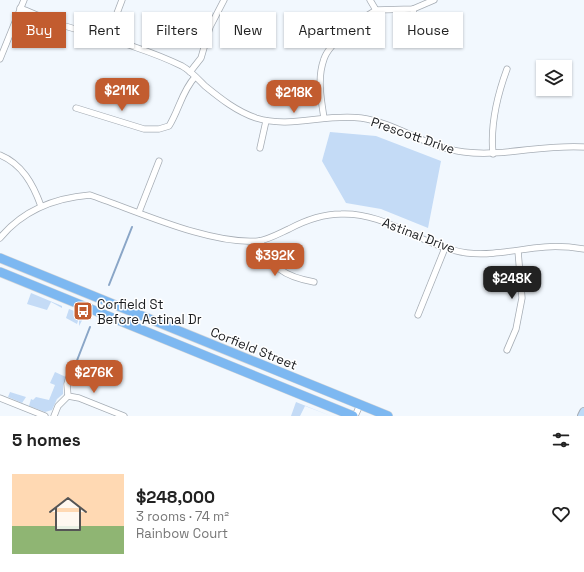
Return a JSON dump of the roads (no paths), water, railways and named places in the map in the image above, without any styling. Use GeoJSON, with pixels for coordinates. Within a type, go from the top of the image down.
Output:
{"type":"FeatureCollection","features":[{"type":"Feature","properties":{"kind":"main road","name":"Corfield Street"},"geometry":{"type":"LineString","coordinates":[[0,258],[388,416]]}},
{"type":"Feature","properties":{"kind":"main road","name":"Corfield Street"},"geometry":{"type":"LineString","coordinates":[[0,272],[354,416]]}},
{"type":"Feature","properties":{"kind":"main road"},"geometry":{"type":"LineString","coordinates":[[582,416],[584,412]]}},
{"type":"Feature","properties":{"kind":"street"},"geometry":{"type":"LineString","coordinates":[[0,59],[24,0]]}},
{"type":"Feature","properties":{"kind":"street"},"geometry":{"type":"LineString","coordinates":[[117,12],[122,0]]}},
{"type":"Feature","properties":{"kind":"street"},"geometry":{"type":"LineString","coordinates":[[190,72],[201,58],[215,13],[224,0]]}},
{"type":"Feature","properties":{"kind":"street"},"geometry":{"type":"LineString","coordinates":[[370,0],[376,10]]}},
{"type":"Feature","properties":{"kind":"street"},"geometry":{"type":"LineString","coordinates":[[324,118],[320,89],[324,58],[335,44],[358,23],[376,10],[413,9],[434,0]]}},
{"type":"Feature","properties":{"kind":"street","name":"Prescott Drive"},"geometry":{"type":"LineString","coordinates":[[20,8],[74,28]]}},
{"type":"Feature","properties":{"kind":"street","name":"Prescott Drive"},"geometry":{"type":"LineString","coordinates":[[134,47],[176,64],[190,72],[234,108],[266,121],[294,122],[338,116],[361,118],[380,122],[439,146],[462,152],[493,154],[537,148],[584,148]]}},
{"type":"Feature","properties":{"kind":"street"},"geometry":{"type":"LineString","coordinates":[[493,154],[495,109],[500,89],[508,69]]}},
{"type":"Feature","properties":{"kind":"street"},"geometry":{"type":"LineString","coordinates":[[76,108],[144,129],[159,129],[169,126],[175,117],[186,88],[195,77]]}},
{"type":"Feature","properties":{"kind":"street"},"geometry":{"type":"LineString","coordinates":[[260,148],[266,121]]}},
{"type":"Feature","properties":{"kind":"street"},"geometry":{"type":"LineString","coordinates":[[0,155],[18,165],[27,176],[41,206]]}},
{"type":"Feature","properties":{"kind":"street"},"geometry":{"type":"LineString","coordinates":[[139,212],[159,161]]}},
{"type":"Feature","properties":{"kind":"street","name":"Astinal Drive"},"geometry":{"type":"LineString","coordinates":[[0,238],[11,225],[25,214],[41,206],[74,196],[90,195],[187,230],[236,241],[260,241],[298,224],[340,214],[361,215],[379,219],[445,248],[466,253],[488,254],[545,247],[584,249]]}},
{"type":"Feature","properties":{"kind":"street"},"geometry":{"type":"LineString","coordinates":[[260,241],[270,261],[282,272],[294,278],[314,282]]}},
{"type":"Feature","properties":{"kind":"street"},"geometry":{"type":"LineString","coordinates":[[418,315],[445,248]]}},
{"type":"Feature","properties":{"kind":"street"},"geometry":{"type":"LineString","coordinates":[[507,350],[516,329],[522,298],[518,251]]}},
{"type":"Feature","properties":{"kind":"street"},"geometry":{"type":"LineString","coordinates":[[68,396],[66,388],[71,370]]}},
{"type":"Feature","properties":{"kind":"street"},"geometry":{"type":"LineString","coordinates":[[54,416],[58,406],[68,396]]}},
{"type":"Feature","properties":{"kind":"street"},"geometry":{"type":"LineString","coordinates":[[68,396],[78,398],[124,416]]}},
{"type":"Feature","properties":{"kind":"street"},"geometry":{"type":"LineString","coordinates":[[0,398],[45,416]]}},
{"type":"Feature","properties":{"kind":"street"},"geometry":{"type":"LineString","coordinates":[[354,416],[360,404]]}},
{"type":"Feature","properties":{"kind":"waterway"},"geometry":{"type":"LineString","coordinates":[[109,285],[132,227]]}},
{"type":"Feature","properties":{"kind":"waterway"},"geometry":{"type":"LineString","coordinates":[[76,363],[90,327]]}},
{"type":"Feature","properties":{"kind":"place","name":"Corfield St Before Astinal Dr"},"geometry":{"type":"Point","coordinates":[83,311]}}]}
